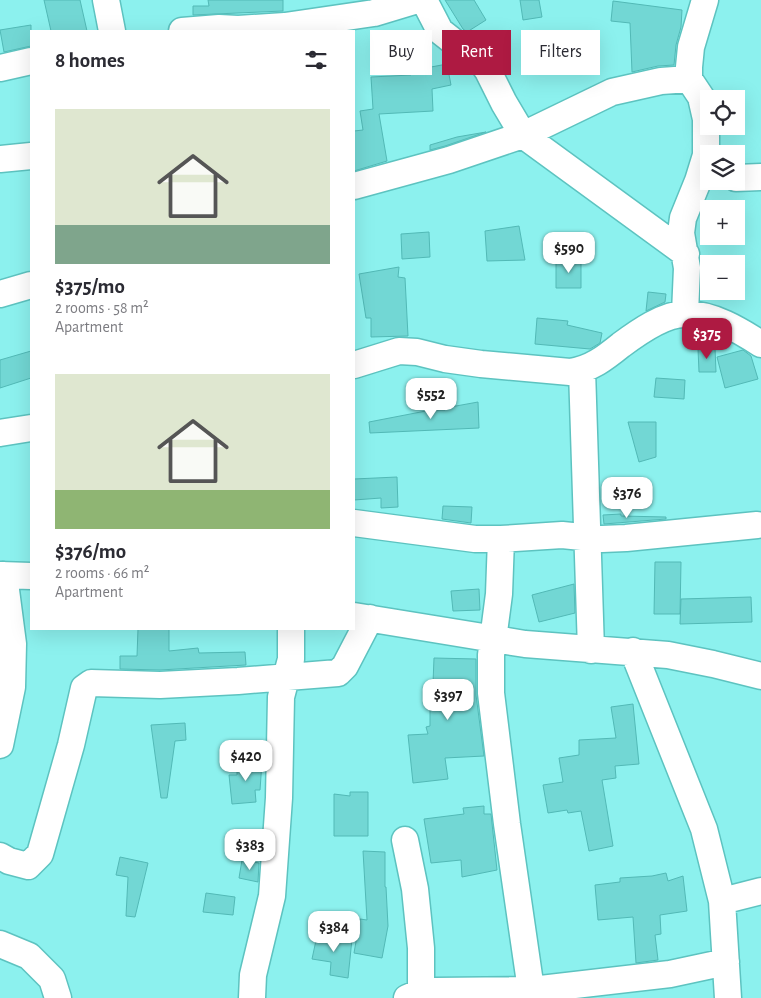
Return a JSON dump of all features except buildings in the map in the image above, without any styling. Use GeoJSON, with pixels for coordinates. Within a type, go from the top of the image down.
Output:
{"type":"FeatureCollection","features":[{"type":"Feature","properties":{"kind":"street"},"geometry":{"type":"LineString","coordinates":[[106,0],[112,30]]}},
{"type":"Feature","properties":{"kind":"street"},"geometry":{"type":"LineString","coordinates":[[194,30],[285,26],[374,12],[417,0]]}},
{"type":"Feature","properties":{"kind":"street"},"geometry":{"type":"LineString","coordinates":[[424,0],[440,31],[454,42],[475,52],[488,71],[523,135],[686,254]]}},
{"type":"Feature","properties":{"kind":"street"},"geometry":{"type":"LineString","coordinates":[[704,0],[691,47],[689,78],[701,97],[706,119],[706,145]]}},
{"type":"Feature","properties":{"kind":"street"},"geometry":{"type":"LineString","coordinates":[[0,68],[30,61]]}},
{"type":"Feature","properties":{"kind":"street"},"geometry":{"type":"LineString","coordinates":[[355,186],[449,160],[523,135],[612,92],[661,81],[689,78]]}},
{"type":"Feature","properties":{"kind":"street"},"geometry":{"type":"LineString","coordinates":[[0,159],[30,156]]}},
{"type":"Feature","properties":{"kind":"street"},"geometry":{"type":"LineString","coordinates":[[745,178],[761,177]]}},
{"type":"Feature","properties":{"kind":"street"},"geometry":{"type":"LineString","coordinates":[[686,313],[687,268],[681,234],[683,218],[700,187]]}},
{"type":"Feature","properties":{"kind":"street"},"geometry":{"type":"LineString","coordinates":[[0,294],[30,285]]}},
{"type":"Feature","properties":{"kind":"street"},"geometry":{"type":"LineString","coordinates":[[355,365],[399,351],[417,352],[445,359],[481,364],[570,372],[582,370],[599,362],[646,328],[664,319],[686,313],[712,318],[742,331],[761,344]]}},
{"type":"Feature","properties":{"kind":"street"},"geometry":{"type":"LineString","coordinates":[[582,370],[590,650]]}},
{"type":"Feature","properties":{"kind":"street"},"geometry":{"type":"LineString","coordinates":[[0,433],[30,428]]}},
{"type":"Feature","properties":{"kind":"street"},"geometry":{"type":"LineString","coordinates":[[355,523],[475,539],[562,535],[626,538],[758,525]]}},
{"type":"Feature","properties":{"kind":"street"},"geometry":{"type":"LineString","coordinates":[[501,539],[499,594],[491,655],[491,693],[532,994]]}},
{"type":"Feature","properties":{"kind":"street"},"geometry":{"type":"LineString","coordinates":[[0,745],[12,686],[12,644],[2,575],[30,576]]}},
{"type":"Feature","properties":{"kind":"street"},"geometry":{"type":"LineString","coordinates":[[0,856],[28,866],[40,854],[71,745],[84,688],[92,683],[160,685],[338,673],[345,666],[362,617],[525,644],[668,655],[761,676]]}},
{"type":"Feature","properties":{"kind":"street"},"geometry":{"type":"LineString","coordinates":[[252,998],[253,975],[272,896],[279,798],[281,698],[291,659],[290,630]]}},
{"type":"Feature","properties":{"kind":"street"},"geometry":{"type":"LineString","coordinates":[[632,652],[704,829],[722,901],[728,998]]}},
{"type":"Feature","properties":{"kind":"street"},"geometry":{"type":"LineString","coordinates":[[405,840],[415,889],[421,948],[414,995],[532,994],[670,974],[726,962]]}},
{"type":"Feature","properties":{"kind":"street"},"geometry":{"type":"LineString","coordinates":[[722,901],[761,891]]}},
{"type":"Feature","properties":{"kind":"street"},"geometry":{"type":"LineString","coordinates":[[0,944],[29,956],[52,979],[58,998]]}}]}
